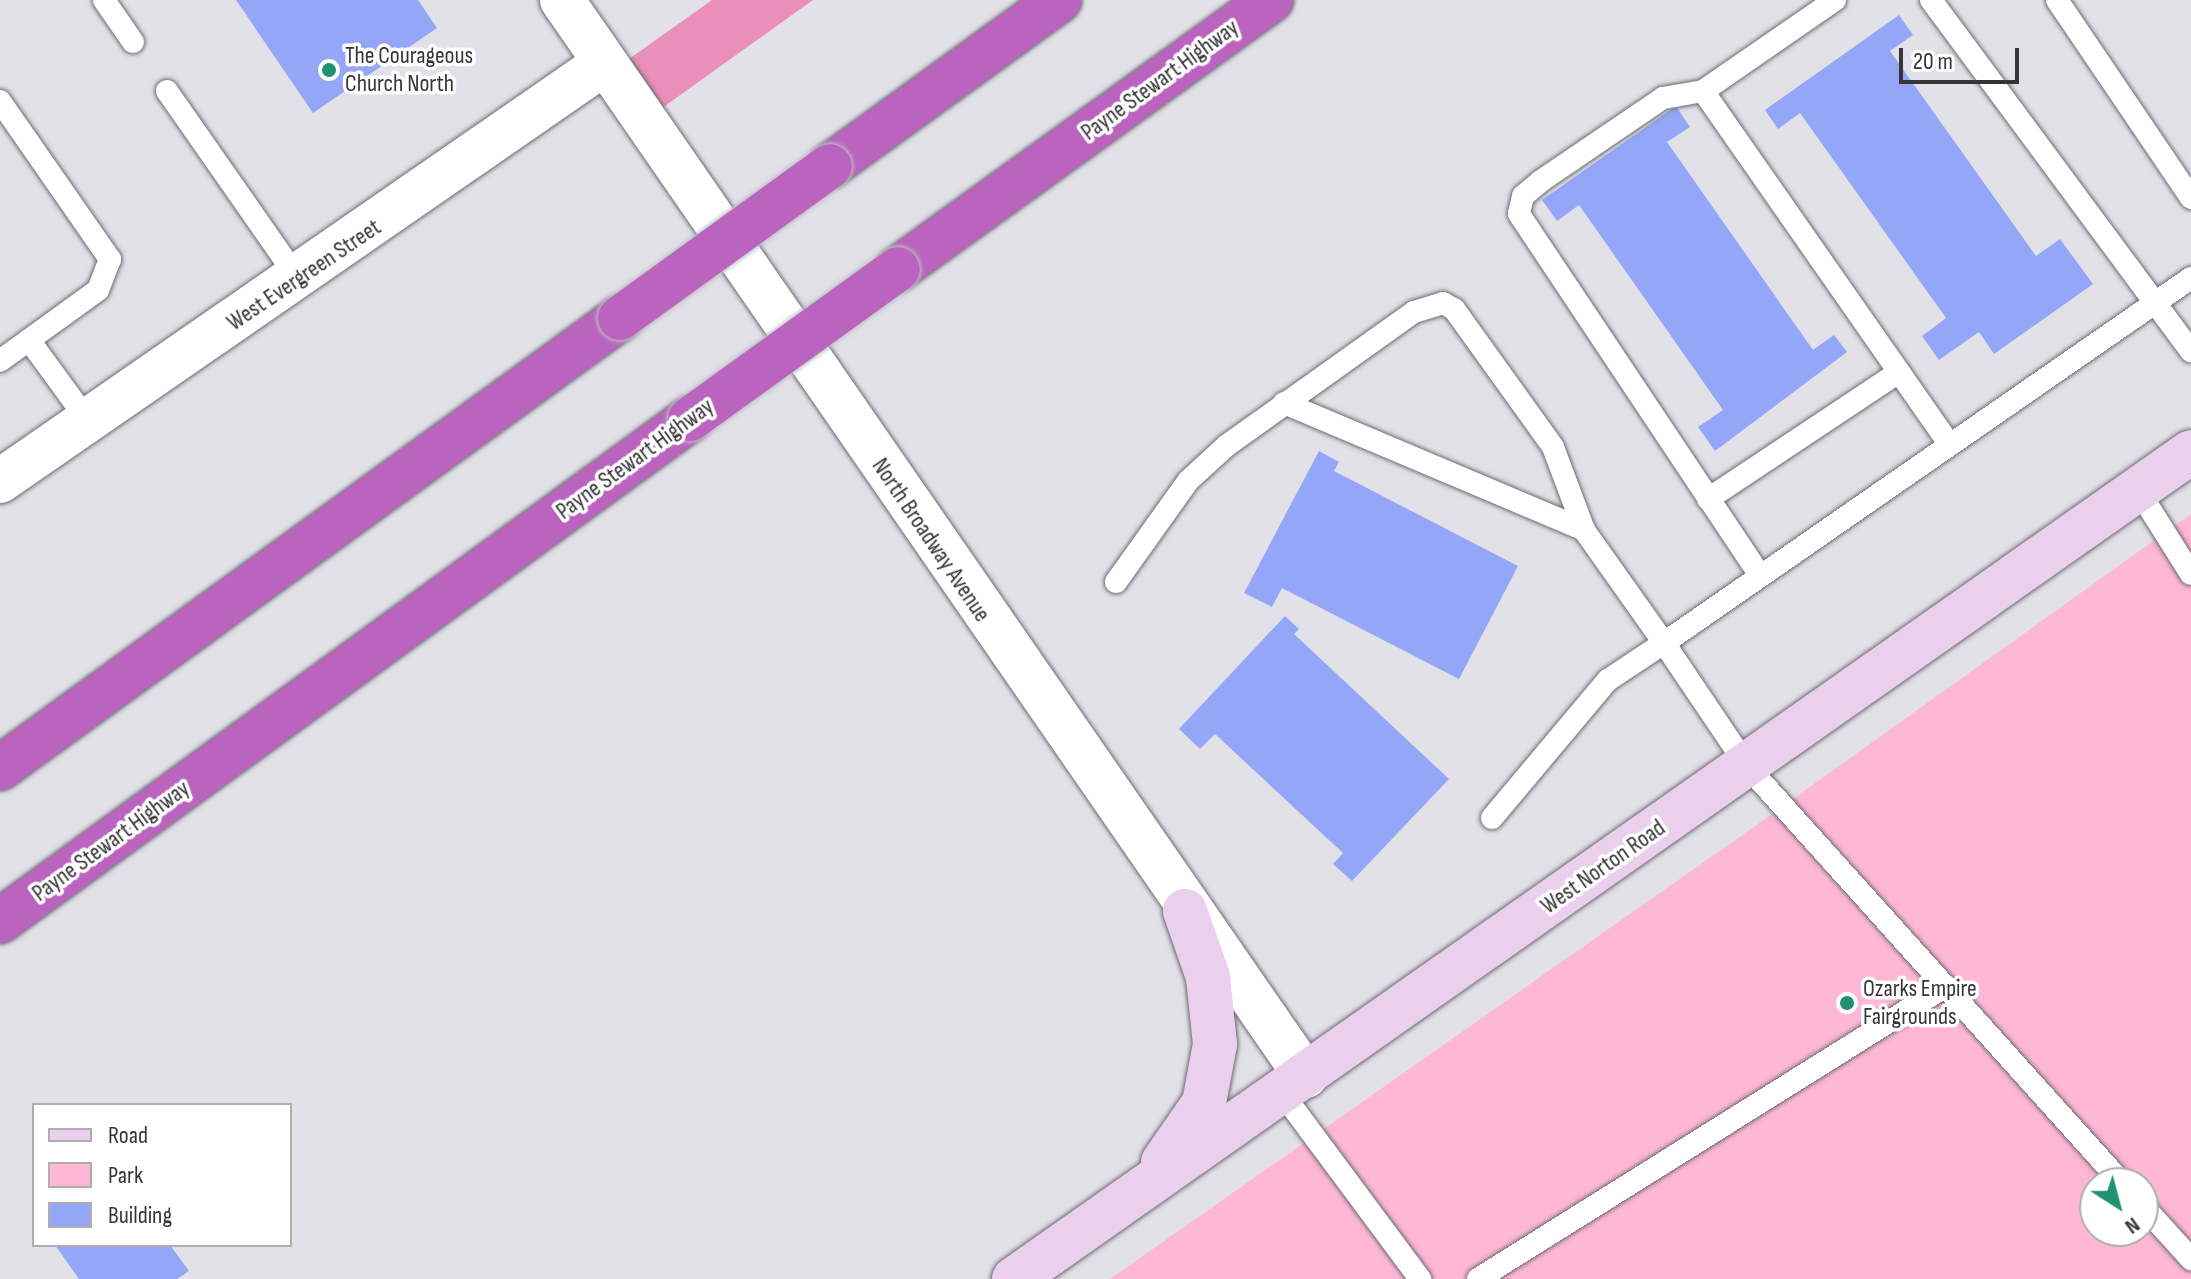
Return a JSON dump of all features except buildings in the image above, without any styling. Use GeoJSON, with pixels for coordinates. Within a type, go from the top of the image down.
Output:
{"type":"FeatureCollection","features":[{"type":"Feature","properties":{"kind":"highway"},"geometry":{"type":"LineString","coordinates":[[0,768],[1059,0]]}},
{"type":"Feature","properties":{"kind":"highway","name":"Payne Stewart Highway"},"geometry":{"type":"LineString","coordinates":[[0,921],[1271,0]]}},
{"type":"Feature","properties":{"kind":"main road","name":"West Norton Road"},"geometry":{"type":"LineString","coordinates":[[1014,1279],[2191,452]]}},
{"type":"Feature","properties":{"kind":"main road"},"geometry":{"type":"LineString","coordinates":[[1142,1188],[1188,1131],[1213,1074],[1216,1013],[1185,911]]}},
{"type":"Feature","properties":{"kind":"street","name":"North Broadway Avenue"},"geometry":{"type":"LineString","coordinates":[[562,0],[1185,911],[1294,1084]]}},
{"type":"Feature","properties":{"kind":"street","name":"West Evergreen Street"},"geometry":{"type":"LineString","coordinates":[[0,481],[298,279],[605,63]]}},
{"type":"Feature","properties":{"kind":"lane"},"geometry":{"type":"LineString","coordinates":[[104,0],[133,42]]}},
{"type":"Feature","properties":{"kind":"lane"},"geometry":{"type":"LineString","coordinates":[[1760,575],[1519,214],[1523,196],[1541,181],[1663,98],[1703,91],[1835,0]]}},
{"type":"Feature","properties":{"kind":"lane"},"geometry":{"type":"LineString","coordinates":[[1931,0],[2191,351]]}},
{"type":"Feature","properties":{"kind":"lane"},"geometry":{"type":"LineString","coordinates":[[2057,0],[2191,198]]}},
{"type":"Feature","properties":{"kind":"lane"},"geometry":{"type":"LineString","coordinates":[[167,91],[298,279]]}},
{"type":"Feature","properties":{"kind":"lane"},"geometry":{"type":"LineString","coordinates":[[1703,91],[1949,444]]}},
{"type":"Feature","properties":{"kind":"lane"},"geometry":{"type":"LineString","coordinates":[[0,101],[110,259],[98,290],[0,361]]}},
{"type":"Feature","properties":{"kind":"lane"},"geometry":{"type":"LineString","coordinates":[[1492,818],[1608,680],[2191,278]]}},
{"type":"Feature","properties":{"kind":"lane"},"geometry":{"type":"LineString","coordinates":[[1116,582],[1188,481],[1284,403],[1414,312],[1443,303],[1553,447],[1584,530],[1747,766],[2108,1167]]}},
{"type":"Feature","properties":{"kind":"lane"},"geometry":{"type":"LineString","coordinates":[[29,340],[88,421]]}},
{"type":"Feature","properties":{"kind":"lane"},"geometry":{"type":"LineString","coordinates":[[1708,499],[1899,372]]}},
{"type":"Feature","properties":{"kind":"lane"},"geometry":{"type":"LineString","coordinates":[[1284,403],[1584,530]]}},
{"type":"Feature","properties":{"kind":"lane"},"geometry":{"type":"LineString","coordinates":[[2138,490],[2191,574]]}},
{"type":"Feature","properties":{"kind":"lane"},"geometry":{"type":"LineString","coordinates":[[1478,1279],[1946,986]]}},
{"type":"Feature","properties":{"kind":"lane"},"geometry":{"type":"LineString","coordinates":[[1294,1084],[1420,1279]]}},
{"type":"Feature","properties":{"kind":"lane"},"geometry":{"type":"LineString","coordinates":[[2159,1224],[2191,1259]]}},
{"type":"Feature","properties":{"kind":"green space","name":"Ozarks Empire Fairgrounds"},"geometry":{"type":"Polygon","coordinates":[[[2191,514],[2191,1279],[1110,1279],[1758,824],[2191,514]]]}},
{"type":"Feature","properties":{"kind":"shaded area"},"geometry":{"type":"Polygon","coordinates":[[[712,0],[813,0],[662,108],[629,59],[712,0]]]}},
{"type":"Feature","properties":{"kind":"place","name":"The Courageous Church North"},"geometry":{"type":"Point","coordinates":[329,70]}},
{"type":"Feature","properties":{"kind":"place","name":"Ozarks Empire Fairgrounds"},"geometry":{"type":"Point","coordinates":[1847,1003]}}]}
